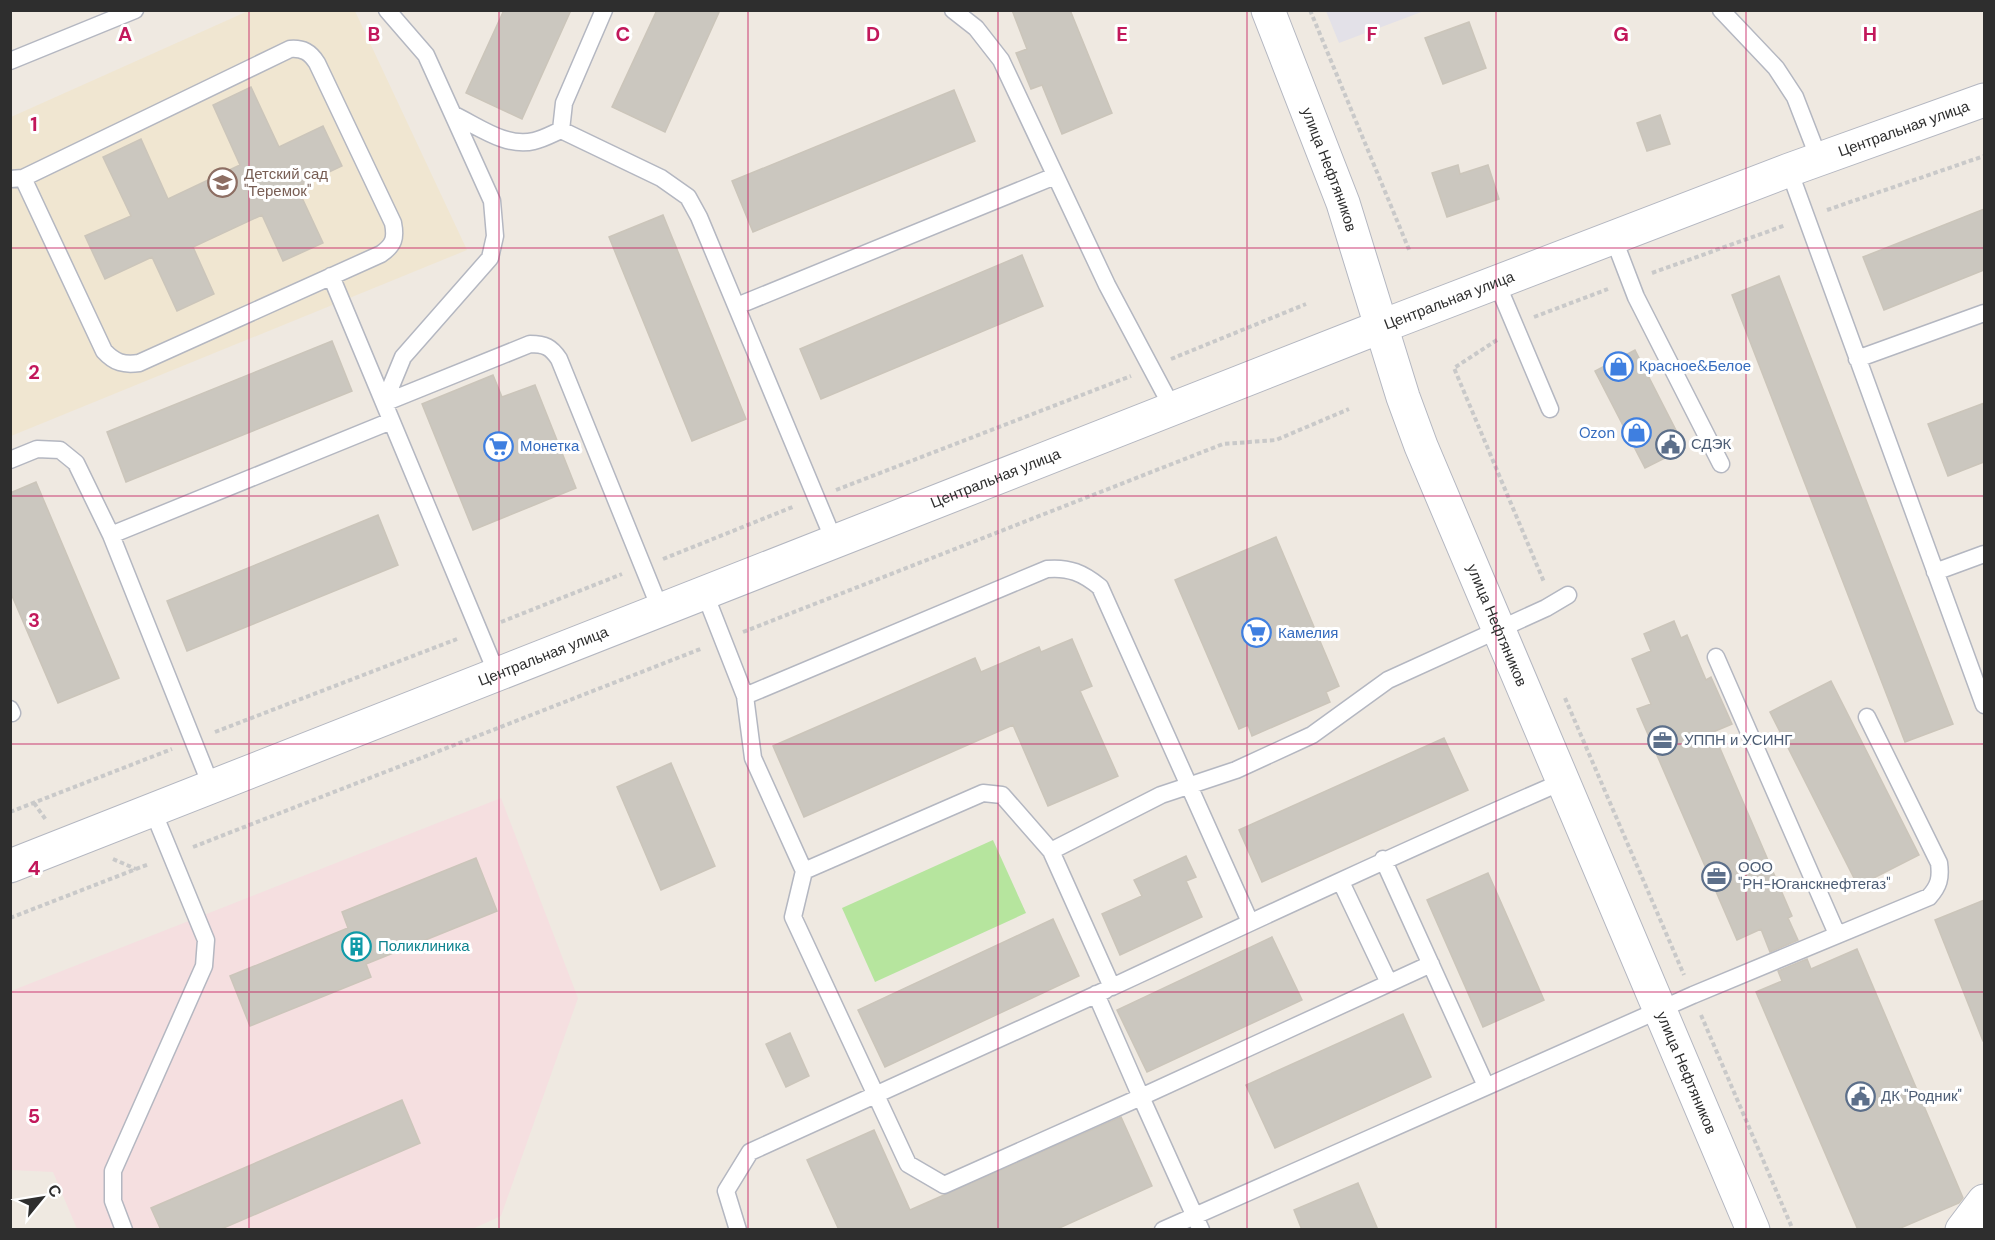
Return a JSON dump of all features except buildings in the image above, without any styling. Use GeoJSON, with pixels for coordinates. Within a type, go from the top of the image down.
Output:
{"type":"FeatureCollection","features":[{"type":"Feature","properties":{"kind":"street","name":"улица Нефтяников"},"geometry":{"type":"LineString","coordinates":[[1268,10],[1343,203],[1380,327],[1421,446],[1753,1230]]}},
{"type":"Feature","properties":{"kind":"street","name":"Центральная улица"},"geometry":{"type":"LineString","coordinates":[[10,866],[1496,281],[1789,170],[1984,100]]}},
{"type":"Feature","properties":{"kind":"street"},"geometry":{"type":"LineString","coordinates":[[1962,1230],[1984,1201]]}},
{"type":"Feature","properties":{"kind":"lane"},"geometry":{"type":"LineString","coordinates":[[10,61],[135,10]]}},
{"type":"Feature","properties":{"kind":"lane"},"geometry":{"type":"LineString","coordinates":[[384,403],[403,357],[490,258],[495,236],[492,201],[426,55],[387,10]]}},
{"type":"Feature","properties":{"kind":"lane"},"geometry":{"type":"LineString","coordinates":[[561,130],[564,103],[604,10]]}},
{"type":"Feature","properties":{"kind":"lane"},"geometry":{"type":"LineString","coordinates":[[953,10],[976,28],[1001,60],[1107,285],[1173,409]]}},
{"type":"Feature","properties":{"kind":"lane"},"geometry":{"type":"LineString","coordinates":[[1721,10],[1776,68],[1796,98],[1819,159]]}},
{"type":"Feature","properties":{"kind":"lane"},"geometry":{"type":"LineString","coordinates":[[290,49],[301,49],[311,54],[317,63],[393,223],[396,236],[392,247],[381,254],[139,363],[127,365],[113,361],[104,351],[17,178],[290,49]]}},
{"type":"Feature","properties":{"kind":"lane"},"geometry":{"type":"LineString","coordinates":[[454,115],[506,140],[523,143],[536,141],[561,130],[661,178],[688,197],[737,306],[835,543]]}},
{"type":"Feature","properties":{"kind":"lane"},"geometry":{"type":"LineString","coordinates":[[1789,170],[1984,705]]}},
{"type":"Feature","properties":{"kind":"lane"},"geometry":{"type":"LineString","coordinates":[[737,306],[1055,176]]}},
{"type":"Feature","properties":{"kind":"lane"},"geometry":{"type":"LineString","coordinates":[[1613,237],[1629,282],[1721,464]]}},
{"type":"Feature","properties":{"kind":"lane"},"geometry":{"type":"LineString","coordinates":[[331,276],[497,674]]}},
{"type":"Feature","properties":{"kind":"lane"},"geometry":{"type":"LineString","coordinates":[[1496,281],[1550,408]]}},
{"type":"Feature","properties":{"kind":"lane"},"geometry":{"type":"LineString","coordinates":[[1857,359],[1984,313]]}},
{"type":"Feature","properties":{"kind":"lane"},"geometry":{"type":"LineString","coordinates":[[384,403],[530,344],[543,344],[552,349],[564,369],[661,611]]}},
{"type":"Feature","properties":{"kind":"lane"},"geometry":{"type":"LineString","coordinates":[[111,535],[391,421]]}},
{"type":"Feature","properties":{"kind":"lane"},"geometry":{"type":"LineString","coordinates":[[10,460],[37,449],[60,450],[76,463],[111,535],[212,788]]}},
{"type":"Feature","properties":{"kind":"lane"},"geometry":{"type":"LineString","coordinates":[[1935,572],[1984,554]]}},
{"type":"Feature","properties":{"kind":"lane"},"geometry":{"type":"LineString","coordinates":[[745,696],[1047,569],[1063,567],[1084,574],[1100,587],[1250,922]]}},
{"type":"Feature","properties":{"kind":"lane"},"geometry":{"type":"LineString","coordinates":[[705,594],[745,696],[753,758],[804,871],[793,917],[908,1164],[944,1185],[1431,964]]}},
{"type":"Feature","properties":{"kind":"lane"},"geometry":{"type":"LineString","coordinates":[[1051,851],[1161,795],[1236,770],[1312,735],[1388,680],[1546,608],[1568,595]]}},
{"type":"Feature","properties":{"kind":"lane"},"geometry":{"type":"LineString","coordinates":[[1716,657],[1838,934]]}},
{"type":"Feature","properties":{"kind":"lane"},"geometry":{"type":"LineString","coordinates":[[1163,1230],[1198,1223],[1486,1086],[1693,995],[1838,934],[1918,904],[1937,888],[1940,877],[1939,863],[1867,717]]}},
{"type":"Feature","properties":{"kind":"lane"},"geometry":{"type":"LineString","coordinates":[[738,1230],[726,1191],[750,1152],[1341,882],[1383,859],[1564,781]]}},
{"type":"Feature","properties":{"kind":"lane"},"geometry":{"type":"LineString","coordinates":[[804,871],[983,793],[1002,795],[1051,851],[1112,987]]}},
{"type":"Feature","properties":{"kind":"lane"},"geometry":{"type":"LineString","coordinates":[[124,1230],[113,1201],[113,1171],[204,966],[206,940],[153,811]]}},
{"type":"Feature","properties":{"kind":"lane"},"geometry":{"type":"LineString","coordinates":[[1383,859],[1486,1086]]}},
{"type":"Feature","properties":{"kind":"lane"},"geometry":{"type":"LineString","coordinates":[[1341,882],[1389,983]]}},
{"type":"Feature","properties":{"kind":"lane"},"geometry":{"type":"LineString","coordinates":[[1096,994],[1198,1223]]}},
{"type":"Feature","properties":{"kind":"path"},"geometry":{"type":"LineString","coordinates":[[1310,10],[1410,252]]}},
{"type":"Feature","properties":{"kind":"path"},"geometry":{"type":"LineString","coordinates":[[1546,608],[1549,592],[1454,368],[1539,314],[1984,156]]}},
{"type":"Feature","properties":{"kind":"path"},"geometry":{"type":"LineString","coordinates":[[10,918],[1223,444],[1276,440],[1349,409]]}},
{"type":"Feature","properties":{"kind":"path"},"geometry":{"type":"LineString","coordinates":[[1561,690],[1793,1230]]}},
{"type":"Feature","properties":{"kind":"shaded area","name":"Детский сад \"Теремок\""},"geometry":{"type":"Polygon","coordinates":[[[248,11],[355,11],[467,250],[11,436],[11,117],[248,11]]]}},
{"type":"Feature","properties":{"kind":"shaded area"},"geometry":{"type":"Polygon","coordinates":[[[1326,11],[1424,11],[1339,43],[1326,11]]]}},
{"type":"Feature","properties":{"kind":"shaded area"},"geometry":{"type":"Polygon","coordinates":[[[501,798],[578,998],[501,1216],[470,1230],[77,1229],[53,1172],[11,1170],[11,991],[501,798]]]}},
{"type":"Feature","properties":{"kind":"green space"},"geometry":{"type":"Polygon","coordinates":[[[993,840],[1026,913],[875,982],[842,908],[993,840]]]}},
{"type":"Feature","properties":{"kind":"place","name":"Детский сад \"Теремок\""},"geometry":{"type":"Point","coordinates":[223,183]}},
{"type":"Feature","properties":{"kind":"place","name":"Красное&Белое"},"geometry":{"type":"Point","coordinates":[1618,366]}},
{"type":"Feature","properties":{"kind":"place","name":"Ozon"},"geometry":{"type":"Point","coordinates":[1636,433]}},
{"type":"Feature","properties":{"kind":"place","name":"СДЭК"},"geometry":{"type":"Point","coordinates":[1670,444]}},
{"type":"Feature","properties":{"kind":"place","name":"Монетка"},"geometry":{"type":"Point","coordinates":[499,446]}},
{"type":"Feature","properties":{"kind":"place","name":"Камелия"},"geometry":{"type":"Point","coordinates":[1257,633]}},
{"type":"Feature","properties":{"kind":"place","name":"УППН и УСИНГ"},"geometry":{"type":"Point","coordinates":[1663,740]}},
{"type":"Feature","properties":{"kind":"place","name":"ООО \"РН-Юганскнефтегаз\""},"geometry":{"type":"Point","coordinates":[1717,876]}},
{"type":"Feature","properties":{"kind":"place","name":"Поликлиника"},"geometry":{"type":"Point","coordinates":[357,946]}},
{"type":"Feature","properties":{"kind":"place","name":"ДК \"Родник\""},"geometry":{"type":"Point","coordinates":[1860,1096]}}]}
